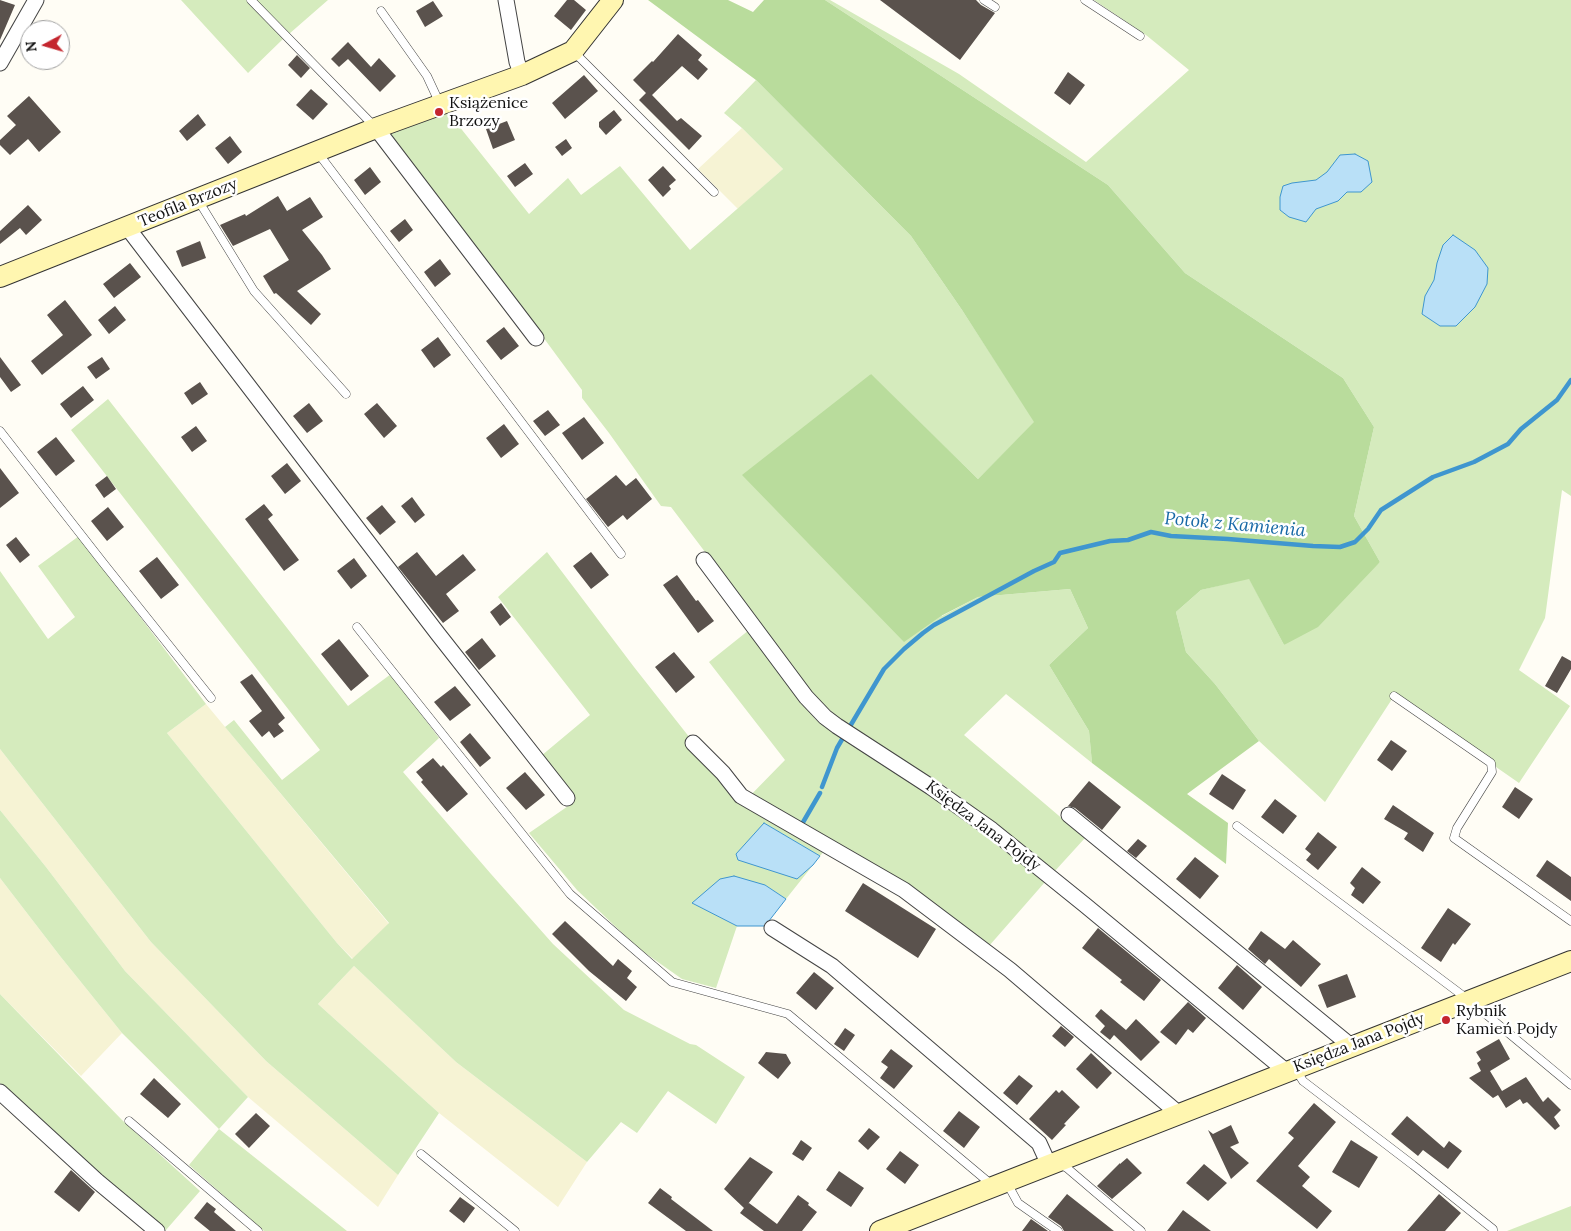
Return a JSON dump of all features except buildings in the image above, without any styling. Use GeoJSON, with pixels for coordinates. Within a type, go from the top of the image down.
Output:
{"type":"FeatureCollection","features":[{"type":"Feature","properties":{"kind":"street"},"geometry":{"type":"LineString","coordinates":[[0,63],[36,0]]}},
{"type":"Feature","properties":{"kind":"street"},"geometry":{"type":"LineString","coordinates":[[506,0],[517,62],[522,75]]}},
{"type":"Feature","properties":{"kind":"street","name":"Teofila Brzozy"},"geometry":{"type":"LineString","coordinates":[[0,277],[376,128],[522,75],[573,51],[613,0]]}},
{"type":"Feature","properties":{"kind":"street"},"geometry":{"type":"LineString","coordinates":[[376,128],[536,338]]}},
{"type":"Feature","properties":{"kind":"street"},"geometry":{"type":"LineString","coordinates":[[127,227],[438,634],[567,798]]}},
{"type":"Feature","properties":{"kind":"street","name":"Księdza Jana Pojdy"},"geometry":{"type":"LineString","coordinates":[[704,560],[806,696],[825,717],[992,830],[1291,1070]]}},
{"type":"Feature","properties":{"kind":"street"},"geometry":{"type":"LineString","coordinates":[[693,743],[723,773],[741,796],[904,890],[1010,970],[1179,1114]]}},
{"type":"Feature","properties":{"kind":"street"},"geometry":{"type":"LineString","coordinates":[[1068,815],[1351,1046]]}},
{"type":"Feature","properties":{"kind":"street"},"geometry":{"type":"LineString","coordinates":[[772,928],[832,966],[1039,1143],[1053,1163]]}},
{"type":"Feature","properties":{"kind":"street","name":"Księdza Jana Pojdy"},"geometry":{"type":"LineString","coordinates":[[880,1231],[1571,961]]}},
{"type":"Feature","properties":{"kind":"street"},"geometry":{"type":"LineString","coordinates":[[0,1092],[97,1182],[157,1231]]}},
{"type":"Feature","properties":{"kind":"lane"},"geometry":{"type":"LineString","coordinates":[[251,0],[376,128]]}},
{"type":"Feature","properties":{"kind":"lane"},"geometry":{"type":"LineString","coordinates":[[984,0],[995,7]]}},
{"type":"Feature","properties":{"kind":"lane"},"geometry":{"type":"LineString","coordinates":[[1085,0],[1140,36]]}},
{"type":"Feature","properties":{"kind":"lane"},"geometry":{"type":"LineString","coordinates":[[381,11],[427,76],[440,104]]}},
{"type":"Feature","properties":{"kind":"lane"},"geometry":{"type":"LineString","coordinates":[[573,51],[714,192]]}},
{"type":"Feature","properties":{"kind":"lane"},"geometry":{"type":"LineString","coordinates":[[317,151],[621,554]]}},
{"type":"Feature","properties":{"kind":"lane"},"geometry":{"type":"LineString","coordinates":[[197,199],[254,291],[346,394]]}},
{"type":"Feature","properties":{"kind":"lane"},"geometry":{"type":"LineString","coordinates":[[0,431],[211,698]]}},
{"type":"Feature","properties":{"kind":"lane"},"geometry":{"type":"LineString","coordinates":[[357,627],[570,894],[635,951],[672,982],[788,1014],[1000,1184],[1018,1203],[1058,1231]]}},
{"type":"Feature","properties":{"kind":"lane"},"geometry":{"type":"LineString","coordinates":[[1394,696],[1491,763],[1492,772],[1456,828],[1454,838],[1571,920]]}},
{"type":"Feature","properties":{"kind":"lane"},"geometry":{"type":"LineString","coordinates":[[1237,826],[1470,1001],[1571,1085]]}},
{"type":"Feature","properties":{"kind":"lane"},"geometry":{"type":"LineString","coordinates":[[1291,1070],[1493,1230]]}},
{"type":"Feature","properties":{"kind":"lane"},"geometry":{"type":"LineString","coordinates":[[129,1121],[258,1231]]}},
{"type":"Feature","properties":{"kind":"lane"},"geometry":{"type":"LineString","coordinates":[[422,1154],[515,1231]]}},
{"type":"Feature","properties":{"kind":"lane"},"geometry":{"type":"LineString","coordinates":[[1053,1163],[1067,1168],[1141,1231]]}},
{"type":"Feature","properties":{"kind":"shaded area"},"geometry":{"type":"Polygon","coordinates":[[[742,128],[783,169],[738,209],[698,169],[742,128]]]}},
{"type":"Feature","properties":{"kind":"shaded area"},"geometry":{"type":"Polygon","coordinates":[[[206,704],[389,924],[353,959],[337,943],[167,733],[206,704]]]}},
{"type":"Feature","properties":{"kind":"shaded area"},"geometry":{"type":"Polygon","coordinates":[[[0,749],[151,942],[266,1061],[398,1175],[378,1207],[248,1097],[125,971],[0,810],[0,749]]]}},
{"type":"Feature","properties":{"kind":"shaded area"},"geometry":{"type":"Polygon","coordinates":[[[0,878],[122,1033],[81,1076],[0,994],[0,878]]]}},
{"type":"Feature","properties":{"kind":"shaded area"},"geometry":{"type":"Polygon","coordinates":[[[354,966],[456,1062],[587,1162],[558,1207],[439,1113],[318,1004],[354,966]]]}},
{"type":"Feature","properties":{"kind":"green space"},"geometry":{"type":"Polygon","coordinates":[[[181,0],[246,0],[283,39],[248,73],[181,0]]]}},
{"type":"Feature","properties":{"kind":"green space"},"geometry":{"type":"Polygon","coordinates":[[[256,0],[328,0],[289,34],[256,0]]]}},
{"type":"Feature","properties":{"kind":"green space"},"geometry":{"type":"Polygon","coordinates":[[[648,0],[728,0],[753,12],[764,0],[825,0],[1108,185],[1185,273],[1343,378],[1374,427],[1354,516],[1380,562],[1318,627],[1284,645],[1249,579],[1201,590],[1176,612],[1186,652],[1215,684],[1259,741],[1187,794],[1228,823],[1226,864],[1092,763],[1089,731],[1049,665],[1088,628],[1070,589],[978,597],[941,616],[904,642],[742,475],[871,374],[978,479],[1034,422],[962,310],[911,236],[756,80],[648,0]]]}},
{"type":"Feature","properties":{"kind":"green space"},"geometry":{"type":"Polygon","coordinates":[[[825,0],[830,0],[959,74],[1086,162],[1189,70],[1146,35],[1094,0],[1571,0],[1571,496],[1562,490],[1545,618],[1519,670],[1570,706],[1519,783],[1394,696],[1325,802],[1259,741],[1215,684],[1186,652],[1176,612],[1201,590],[1249,578],[1284,645],[1380,562],[1354,516],[1374,427],[1343,378],[1185,273],[1108,185],[825,0]]]}},
{"type":"Feature","properties":{"kind":"green space"},"geometry":{"type":"Polygon","coordinates":[[[756,80],[911,236],[1035,422],[978,479],[870,374],[942,616],[978,597],[1070,589],[1088,628],[1049,665],[1089,731],[1092,763],[1006,694],[964,735],[1085,838],[1054,872],[945,786],[837,717],[811,692],[671,507],[661,506],[582,398],[582,390],[388,130],[447,111],[529,214],[568,178],[581,195],[620,166],[690,250],[783,169],[742,128],[724,113],[756,80]]]}},
{"type":"Feature","properties":{"kind":"green space"},"geometry":{"type":"Polygon","coordinates":[[[108,399],[348,706],[391,674],[439,738],[403,772],[553,944],[624,1010],[690,1044],[696,1045],[745,1077],[716,1124],[668,1091],[637,1133],[621,1122],[587,1162],[456,1062],[354,966],[318,1004],[439,1113],[398,1175],[266,1061],[151,942],[0,749],[0,571],[48,639],[75,617],[38,566],[79,536],[206,704],[167,733],[352,959],[389,923],[225,727],[234,720],[282,780],[320,750],[71,430],[108,399]]]}},
{"type":"Feature","properties":{"kind":"green space"},"geometry":{"type":"Polygon","coordinates":[[[547,552],[634,667],[742,804],[785,760],[709,662],[749,630],[815,719],[978,828],[1045,882],[982,954],[904,896],[825,850],[820,856],[764,823],[797,879],[813,865],[786,899],[765,885],[693,903],[737,926],[716,988],[682,979],[638,948],[577,890],[529,833],[574,802],[541,756],[590,715],[498,597],[547,552]]]}},
{"type":"Feature","properties":{"kind":"green space"},"geometry":{"type":"Polygon","coordinates":[[[0,810],[125,971],[248,1097],[219,1129],[122,1033],[0,878],[0,810]]]}},
{"type":"Feature","properties":{"kind":"green space"},"geometry":{"type":"Polygon","coordinates":[[[0,994],[122,1120],[200,1191],[166,1230],[108,1183],[0,1083],[0,994]]]}},
{"type":"Feature","properties":{"kind":"green space"},"geometry":{"type":"Polygon","coordinates":[[[219,1129],[347,1231],[264,1231],[189,1165],[219,1129]]]}},
{"type":"Feature","properties":{"kind":"green space"},"geometry":{"type":"Polygon","coordinates":[[[1571,1206],[1571,1231],[1507,1231],[1571,1206]]]}},
{"type":"Feature","properties":{"kind":"water"},"geometry":{"type":"Polygon","coordinates":[[[1355,154],[1368,161],[1372,182],[1361,192],[1347,192],[1338,201],[1316,209],[1306,222],[1289,217],[1280,210],[1280,197],[1283,186],[1316,180],[1327,172],[1340,155],[1355,154]]]}},
{"type":"Feature","properties":{"kind":"water"},"geometry":{"type":"Polygon","coordinates":[[[1453,235],[1475,250],[1488,268],[1487,284],[1475,307],[1456,326],[1440,326],[1422,314],[1425,296],[1434,280],[1443,245],[1453,235]]]}},
{"type":"Feature","properties":{"kind":"water"},"geometry":{"type":"Polygon","coordinates":[[[764,823],[820,856],[797,879],[738,860],[736,854],[764,823]]]}},
{"type":"Feature","properties":{"kind":"water"},"geometry":{"type":"Polygon","coordinates":[[[734,876],[765,885],[786,899],[765,926],[737,926],[692,903],[720,879],[734,876]]]}},
{"type":"Feature","properties":{"kind":"waterway","name":"Potok z Kamienia"},"geometry":{"type":"LineString","coordinates":[[849,728],[884,669],[923,633],[934,625],[1054,562],[1060,553],[1110,541],[1128,540],[1151,532],[1171,536],[1313,546],[1340,547],[1355,542],[1368,529],[1381,510],[1433,477],[1474,462],[1508,444],[1521,429],[1557,400],[1571,380]]}},
{"type":"Feature","properties":{"kind":"waterway","name":"Potok z Kamienia"},"geometry":{"type":"LineString","coordinates":[[822,787],[837,748],[844,736]]}},
{"type":"Feature","properties":{"kind":"waterway","name":"Potok z Kamienia"},"geometry":{"type":"LineString","coordinates":[[802,824],[820,793]]}},
{"type":"Feature","properties":{"kind":"place","name":"Książenice Brzozy"},"geometry":{"type":"Point","coordinates":[439,112]}},
{"type":"Feature","properties":{"kind":"place","name":"Rybnik Kamień Pojdy"},"geometry":{"type":"Point","coordinates":[1446,1020]}}]}
